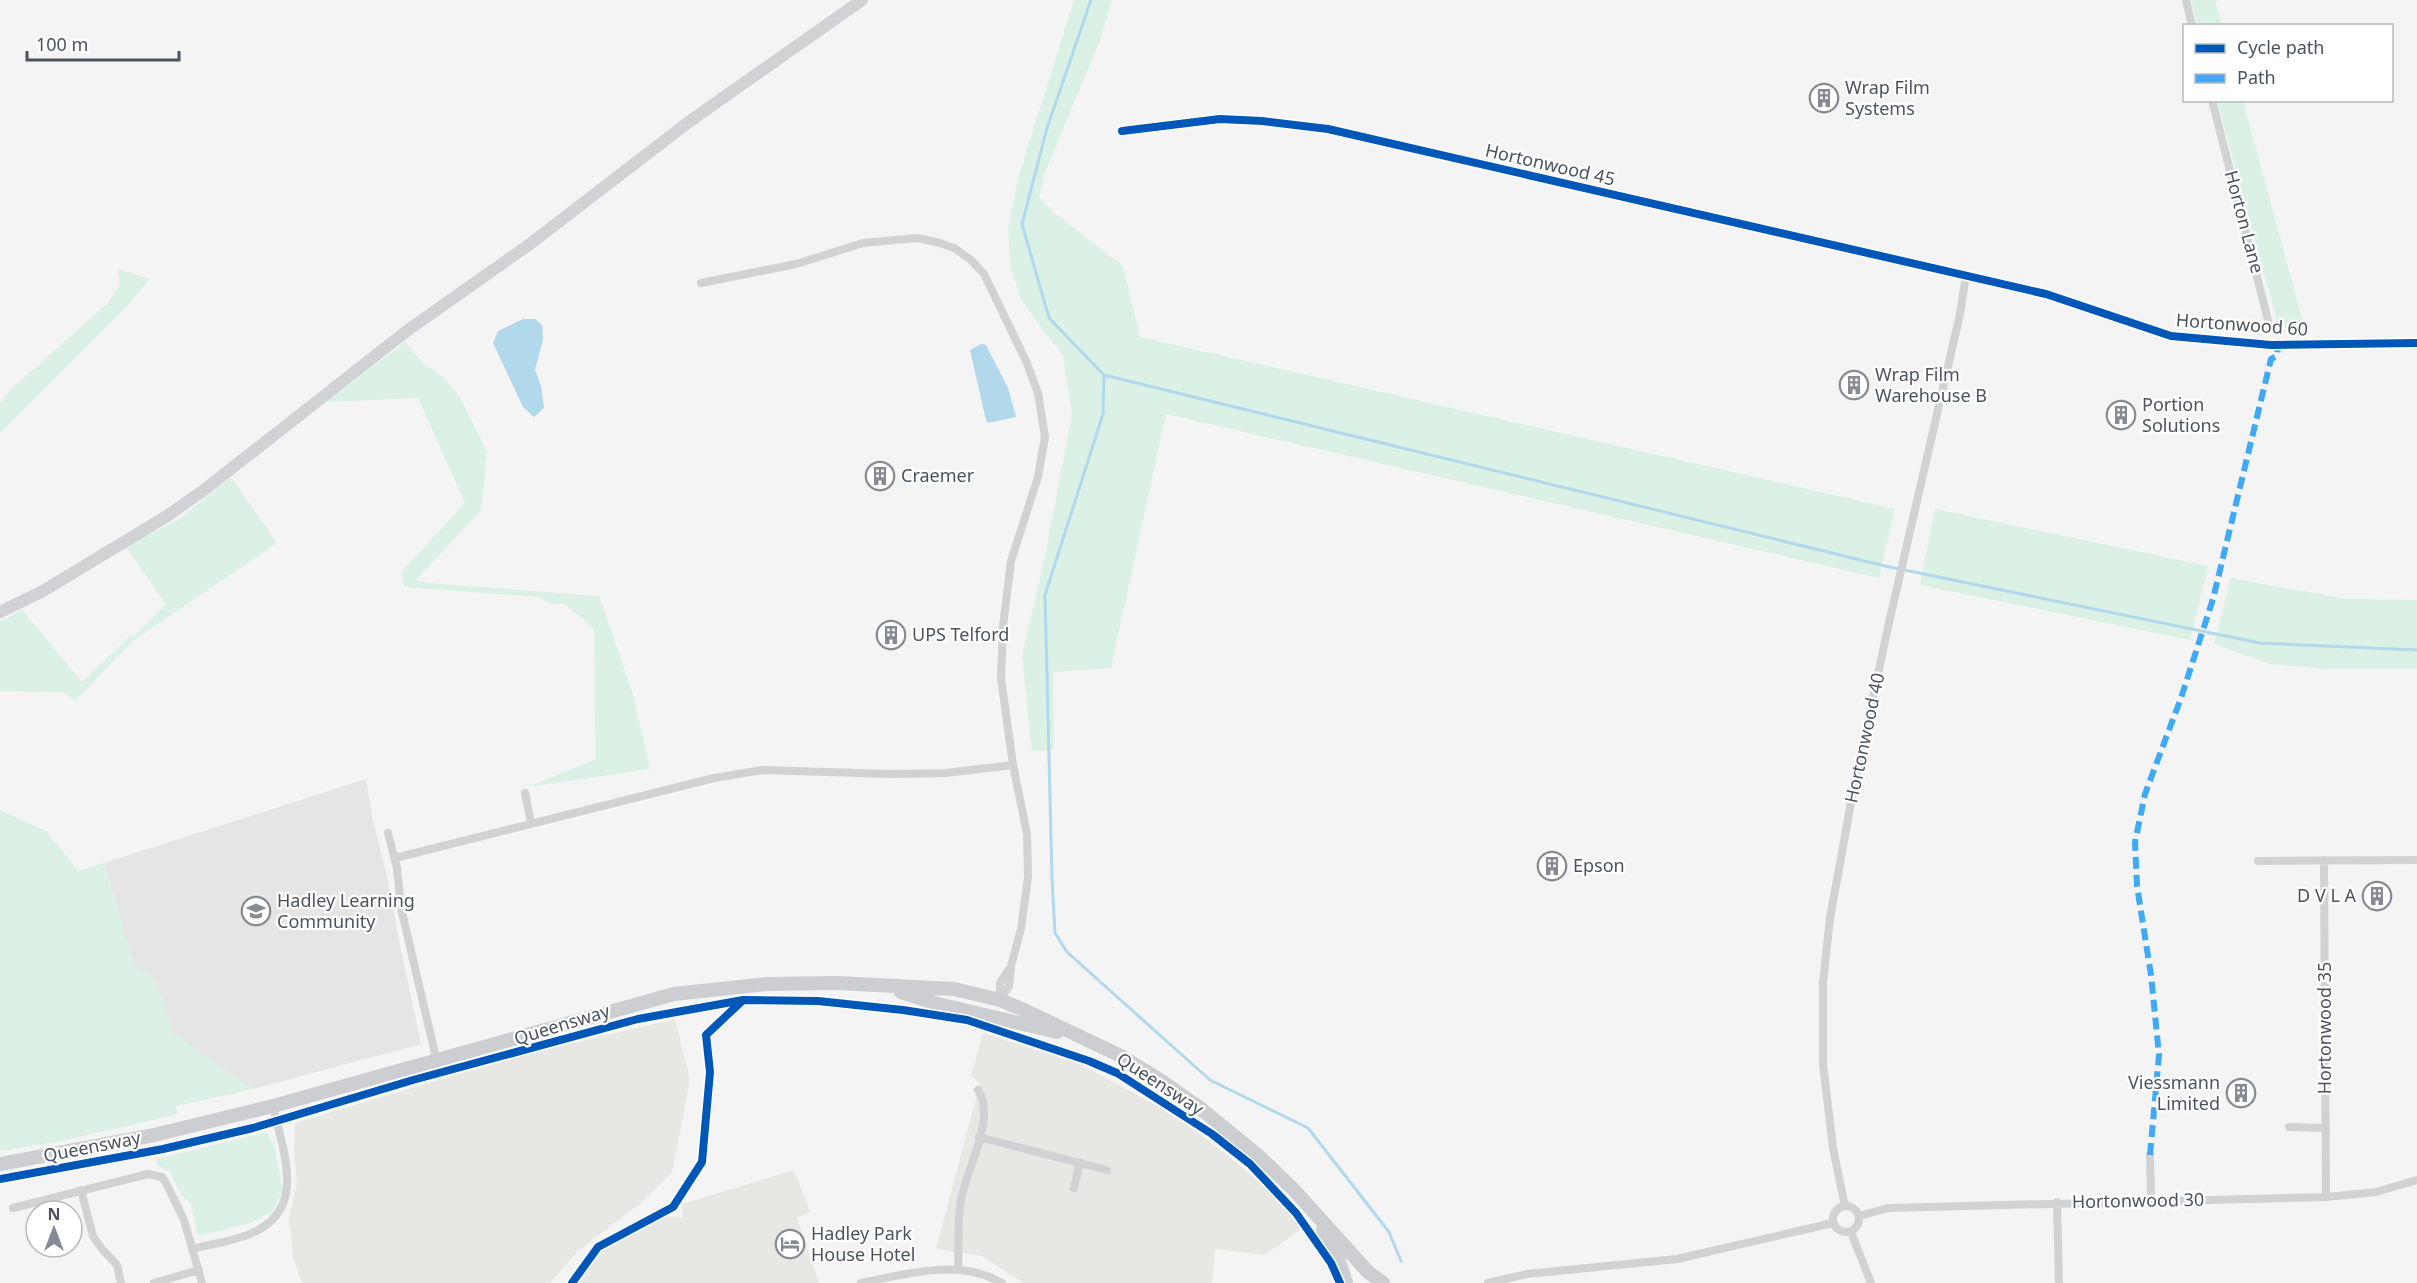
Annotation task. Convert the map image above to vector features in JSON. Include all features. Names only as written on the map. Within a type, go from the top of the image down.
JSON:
[{"type":"main road","name":"Queensway","points":[[0,1164],[154,1135],[273,1106],[437,1062],[610,1010],[674,994],[767,984],[837,983],[954,989],[1000,1000],[1121,1056],[1163,1082],[1200,1108],[1261,1158],[1368,1272],[1383,1283]]},
{"type":"main road","name":"Queensway","points":[[885,986],[938,1004],[1077,1036]]},
{"type":"main road","points":[[995,1017],[1000,1000]]},
{"type":"main road","name":"Queensway","points":[[1316,1215],[1338,1258],[1346,1283]]},
{"type":"street","points":[[0,612],[43,591],[167,516],[204,490],[408,330],[531,244],[690,121],[862,0]]},
{"type":"street","points":[[2186,0],[2192,24]]},
{"type":"street","name":"Horton Lane","points":[[2213,102],[2268,320]]},
{"type":"street","name":"Hortonwood 45","points":[[1122,131],[1220,119],[1328,129],[1966,275]]},
{"type":"street","points":[[701,283],[796,264],[863,243],[917,238],[954,248],[970,259],[984,274],[1038,393],[1045,437],[1038,477],[1011,561],[1003,626],[1001,678],[1013,765],[1027,834],[1028,877],[1022,929],[1011,966],[1000,983],[1000,1000]]},
{"type":"street","name":"Hortonwood 60","points":[[1966,275],[2046,294],[2171,336],[2271,345],[2417,343]]},
{"type":"street","name":"Hortonwood 40","points":[[1845,1206],[1833,1148],[1823,1065],[1823,983],[1830,918],[1843,843],[1898,584],[1960,314],[1966,275]]},
{"type":"street","points":[[395,858],[714,778],[762,770],[891,774],[946,773],[1013,765]]},
{"type":"street","points":[[525,793],[531,823]]},
{"type":"street","points":[[388,833],[395,858],[401,908],[437,1062]]},
{"type":"street","name":"Hortonwood 35","points":[[2324,860],[2326,1197]]},
{"type":"street","points":[[2258,861],[2417,860]]},
{"type":"street","points":[[958,1270],[960,1202],[980,1137],[985,1105],[978,1090]]},
{"type":"street","points":[[192,1249],[240,1238],[256,1231],[269,1224],[285,1203],[288,1182],[286,1165],[273,1106]]},
{"type":"street","points":[[2289,1127],[2326,1128]]},
{"type":"street","points":[[980,1137],[1107,1170]]},
{"type":"street","points":[[2150,1155],[2151,1201]]},
{"type":"street","points":[[1074,1188],[1080,1162]]},
{"type":"street","points":[[14,1208],[153,1173],[162,1177],[181,1212],[202,1283]]},
{"type":"street","name":"Hortonwood 30","points":[[1859,1216],[1888,1208],[2326,1197],[2376,1192],[2417,1180]]},
{"type":"street","points":[[81,1190],[93,1236],[117,1265],[121,1283]]},
{"type":"street","points":[[2057,1202],[2059,1283]]},
{"type":"street","points":[[1845,1206],[1855,1210],[1859,1216],[1859,1224],[1851,1232],[1842,1232],[1833,1223],[1834,1214],[1845,1206]]},
{"type":"street","points":[[1488,1283],[1527,1274],[1677,1259],[1833,1223]]},
{"type":"street","points":[[1851,1232],[1871,1283]]},
{"type":"street","points":[[154,1283],[199,1270]]},
{"type":"street","points":[[861,1283],[915,1272],[958,1270],[978,1273],[1002,1283]]},
{"type":"shaded area","name":"Hadley Learning Community","points":[[366,779],[421,1044],[253,1089],[175,1106],[104,863]]},
{"type":"shaded area","points":[[675,1019],[690,1079],[672,1173],[641,1203],[579,1250],[550,1283],[302,1283],[293,1257],[289,1218],[297,1184],[294,1153],[295,1123],[515,1057]]},
{"type":"shaded area","points":[[983,1033],[1078,1063],[1154,1104],[1199,1133],[1240,1166],[1303,1227],[1265,1255],[1215,1249],[1212,1283],[1023,1283],[982,1256],[936,1249],[980,1083],[971,1076]]},
{"type":"shaded area","points":[[794,1170],[810,1212],[797,1218],[819,1283],[576,1283],[602,1250],[666,1216],[683,1218],[682,1204]]},
{"type":"green space","points":[[1074,0],[1112,0],[1100,40],[1045,173],[1039,197],[1057,215],[1123,266],[1140,337],[1895,509],[1879,578],[1166,414],[1111,668],[1053,672],[1054,750],[1032,751],[1022,655],[1043,566],[1072,415],[1063,355],[1020,297],[1010,263],[1008,229],[1018,178]]},
{"type":"green space","points":[[2191,0],[2215,0],[2222,24],[2197,24]]},
{"type":"green space","points":[[2217,102],[2243,102],[2305,329],[2279,328]]},
{"type":"green space","points":[[118,269],[150,279],[127,306],[0,433],[0,403],[10,390],[109,302],[120,284]]},
{"type":"green space","points":[[405,342],[423,363],[443,377],[460,397],[487,452],[481,510],[416,580],[428,583],[599,596],[633,694],[650,769],[528,787],[596,759],[594,629],[565,604],[551,604],[538,597],[405,587],[401,572],[465,503],[418,398],[326,402]]},
{"type":"green space","points":[[231,477],[277,543],[133,641],[75,701],[63,692],[0,691],[0,622],[22,610],[82,682],[130,636],[133,637],[166,604],[125,546],[178,520]]},
{"type":"green space","points":[[1935,509],[2208,566],[2190,640],[1920,585]]},
{"type":"green space","points":[[2231,578],[2346,599],[2417,600],[2417,669],[2328,669],[2270,664],[2214,644]]},
{"type":"green space","points":[[0,810],[46,831],[78,871],[104,863],[135,967],[155,978],[172,1032],[253,1089],[176,1106],[178,1114],[62,1141],[0,1151]]},
{"type":"green space","points":[[267,1132],[275,1149],[283,1190],[273,1211],[251,1223],[198,1236],[191,1204],[181,1195],[170,1172],[158,1166],[156,1159]]},
{"type":"water","points":[[523,319],[535,319],[542,325],[543,339],[535,370],[541,386],[544,408],[534,417],[523,407],[493,343],[498,331]]},
{"type":"water","points":[[981,344],[986,345],[1008,388],[1016,417],[988,423],[986,420],[970,350]]},
{"type":"waterway","points":[[1091,0],[1047,128],[1022,224],[1049,318],[1104,375],[1885,566],[2260,643],[2417,650]]},
{"type":"waterway","points":[[1104,375],[1103,414],[1045,595],[1055,933],[1067,952],[1210,1080],[1308,1128],[1389,1232],[1401,1261]]},
{"type":"marked path","points":[[2150,1155],[2159,1055],[2151,975],[2137,886],[2135,842],[2145,794],[2181,698],[2213,599],[2271,359],[2277,356],[2278,345]]},
{"type":"cycle path","points":[[1122,131],[1220,119],[1262,121],[1328,129],[2046,294],[2171,336],[2271,345],[2417,343]]},
{"type":"cycle path","points":[[0,1179],[163,1149],[253,1128],[413,1080],[638,1019],[743,1000],[818,1001],[903,1010],[967,1020],[1089,1061],[1117,1073],[1212,1134],[1250,1164],[1296,1213],[1331,1263],[1340,1283]]},
{"type":"cycle path","points":[[572,1283],[598,1247],[673,1207],[702,1162],[710,1072],[706,1035],[742,1001]]},
{"type":"place","name":"Wrap Film Systems","points":[[1824,98]]},
{"type":"place","name":"Wrap Film Warehouse B","points":[[1854,385]]},
{"type":"place","name":"Portion Solutions","points":[[2121,415]]},
{"type":"place","name":"Craemer","points":[[880,476]]},
{"type":"place","name":"UPS Telford","points":[[891,635]]},
{"type":"place","name":"Epson","points":[[1552,866]]},
{"type":"place","name":"D V L A","points":[[2377,896]]},
{"type":"place","name":"Hadley Learning Community","points":[[256,911]]},
{"type":"place","name":"Viessmann Limited","points":[[2241,1093]]},
{"type":"place","name":"Hadley Park House Hotel","points":[[790,1244]]}]
